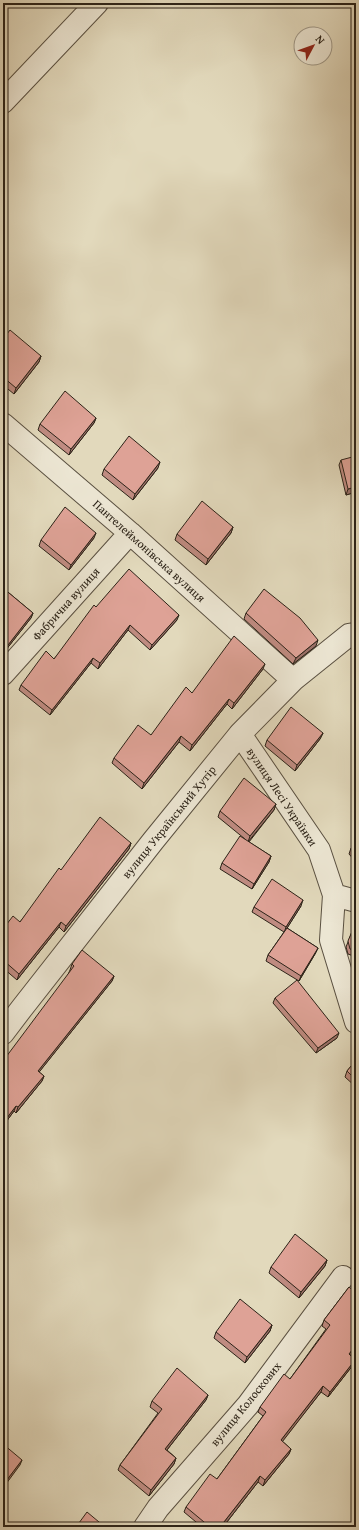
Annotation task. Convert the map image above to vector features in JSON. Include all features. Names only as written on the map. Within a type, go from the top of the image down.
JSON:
[{"type":"street","points":[[3,102],[97,3]]},
{"type":"street","name":"Пантелеймонівська вулиця","points":[[3,424],[130,534],[293,680]]},
{"type":"street","name":"Фабрична вулиця","points":[[3,674],[130,534]]},
{"type":"street","name":"вулиця Український Хутір","points":[[3,1033],[153,841],[240,734],[293,680],[349,635],[356,634]]},
{"type":"street","name":"вулиця Лесі Українки","points":[[240,734],[319,850],[334,895],[330,940],[356,1022]]},
{"type":"street","points":[[334,895],[356,901]]},
{"type":"street","name":"вулиця Колоскових","points":[[145,1527],[158,1508],[248,1405],[343,1277]]},
{"type":"building","points":[[10,330],[41,356],[16,388],[3,377],[3,339]]},
{"type":"building","points":[[65,391],[96,418],[71,449],[40,424]]},
{"type":"building","points":[[129,436],[160,462],[135,494],[104,469]]},
{"type":"building","points":[[356,456],[356,487],[348,489],[341,460]]},
{"type":"building","points":[[202,501],[233,527],[208,559],[177,534]]},
{"type":"building","points":[[65,507],[96,533],[71,565],[41,540]]},
{"type":"building","points":[[129,569],[179,615],[152,645],[130,625],[100,663],[93,658],[52,710],[21,685],[46,651],[54,659],[94,605],[96,607]]},
{"type":"building","points":[[3,588],[33,613],[8,645],[3,641]]},
{"type":"building","points":[[264,589],[300,618],[318,640],[296,658],[246,613]]},
{"type":"building","points":[[234,636],[265,664],[234,703],[229,699],[192,745],[181,736],[144,783],[114,758],[138,725],[151,735],[186,687],[192,693]]},
{"type":"building","points":[[291,707],[323,733],[297,765],[267,740]]},
{"type":"building","points":[[3,764],[7,767],[3,772]]},
{"type":"building","points":[[244,778],[276,804],[250,836],[220,811]]},
{"type":"building","points":[[100,817],[131,843],[66,926],[61,922],[19,974],[3,960],[3,929],[13,916],[20,922],[59,868],[61,870]]},
{"type":"building","points":[[240,836],[271,856],[254,884],[222,863]]},
{"type":"building","points":[[356,844],[356,854],[351,848]]},
{"type":"building","points":[[272,879],[303,900],[286,927],[254,907]]},
{"type":"building","points":[[356,922],[356,951],[350,949],[348,941]]},
{"type":"building","points":[[287,928],[318,948],[301,976],[268,955]]},
{"type":"building","points":[[82,950],[114,976],[38,1071],[44,1076],[18,1107],[16,1106],[3,1123],[3,1061],[74,966],[72,964]]},
{"type":"building","points":[[297,980],[339,1033],[318,1048],[275,998]]},
{"type":"building","points":[[356,1060],[356,1080],[347,1071]]},
{"type":"building","points":[[295,1234],[327,1260],[301,1292],[271,1267]]},
{"type":"building","points":[[349,1287],[356,1293],[356,1345],[349,1354],[355,1360],[330,1392],[323,1386],[281,1440],[291,1449],[265,1480],[260,1476],[220,1527],[210,1527],[186,1507],[210,1474],[217,1479],[266,1412],[260,1407],[284,1374],[290,1379],[330,1325],[324,1320]]},
{"type":"building","points":[[240,1299],[272,1325],[247,1357],[216,1332]]},
{"type":"building","points":[[177,1368],[208,1395],[165,1449],[176,1458],[151,1490],[120,1465],[162,1409],[152,1401]]},
{"type":"building","points":[[3,1444],[22,1460],[3,1485]]},
{"type":"building","points":[[87,1512],[105,1527],[76,1527]]}]
